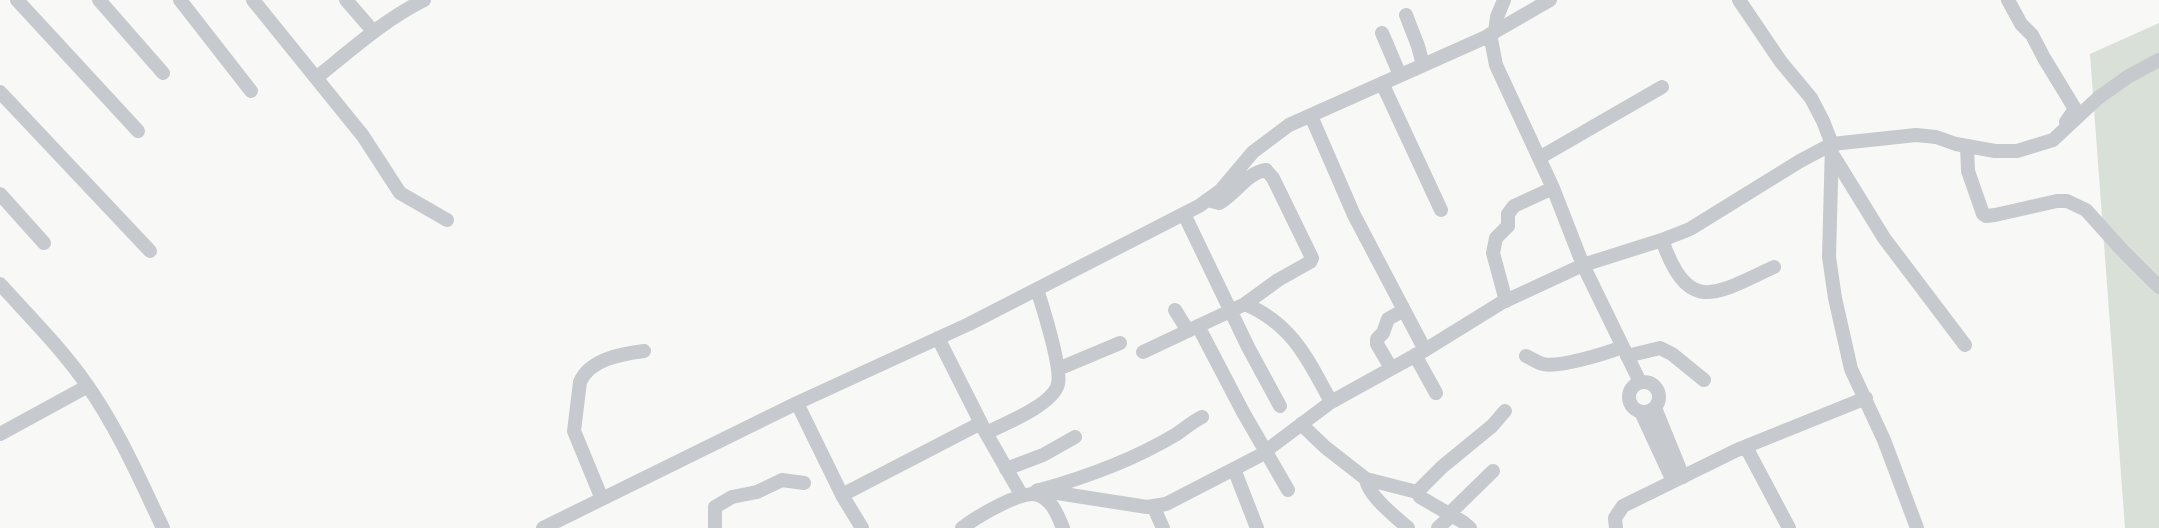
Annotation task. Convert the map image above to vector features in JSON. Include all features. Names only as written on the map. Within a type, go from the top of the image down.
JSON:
[{"type":"street","points":[[17,0],[138,131]]},
{"type":"street","points":[[99,0],[163,73]]},
{"type":"street","points":[[180,0],[251,91]]},
{"type":"street","points":[[253,0],[363,136],[400,193],[447,220]]},
{"type":"street","points":[[346,0],[373,31]]},
{"type":"street","points":[[316,78],[373,31],[403,10],[424,0]]},
{"type":"street","points":[[1504,0],[1493,33],[1496,65],[1553,188],[1583,265],[1640,382]]},
{"type":"street","points":[[543,528],[797,403],[938,338],[1184,214],[1220,191],[1253,152],[1289,125],[1493,33],[1550,0]]},
{"type":"street","points":[[1739,0],[1781,62],[1811,98],[1823,122],[1831,148],[1884,238],[1965,345]]},
{"type":"street","points":[[2008,0],[2021,24],[2032,34],[2075,109],[2054,140]]},
{"type":"street","points":[[1406,15],[1423,65]]},
{"type":"street","points":[[1382,33],[1400,75]]},
{"type":"street","points":[[1471,43],[1496,65]]},
{"type":"street","points":[[1031,494],[1154,507],[1166,504],[1264,452],[1331,402],[1420,353],[1506,301],[1583,265],[1690,229],[1800,161],[1831,148],[1916,135],[1936,137],[1995,151],[2017,150],[2054,140],[2098,98],[2129,76],[2159,60]]},
{"type":"street","points":[[1382,83],[1441,210]]},
{"type":"street","points":[[1539,158],[1662,87]]},
{"type":"street","points":[[0,92],[150,251]]},
{"type":"street","points":[[1311,116],[1354,215],[1404,310],[1436,393]]},
{"type":"street","points":[[1967,146],[1968,171],[1981,210],[1986,216],[2057,201],[2067,201],[2080,206],[2159,287]]},
{"type":"street","points":[[1831,148],[1830,272],[1851,369],[1866,398],[1917,528]]},
{"type":"street","points":[[1143,352],[1245,304],[1278,280],[1310,262],[1312,258],[1273,178],[1266,170],[1251,175],[1219,203],[1208,200]]},
{"type":"street","points":[[1506,301],[1493,253],[1496,238],[1508,226],[1510,209],[1553,188]]},
{"type":"street","points":[[0,194],[44,243]]},
{"type":"street","points":[[1184,214],[1230,311],[1280,406]]},
{"type":"street","points":[[1662,240],[1670,263],[1678,276],[1688,287],[1701,294],[1722,291],[1774,267]]},
{"type":"street","points":[[0,284],[51,340],[88,386],[120,441],[163,528]]},
{"type":"street","points":[[842,495],[983,428],[1035,408],[1050,396],[1058,386],[1058,369],[1037,289]]},
{"type":"street","points":[[1245,304],[1282,326],[1295,339],[1331,402]]},
{"type":"street","points":[[1175,310],[1193,329],[1288,490]]},
{"type":"street","points":[[1391,368],[1377,344],[1377,339],[1383,333],[1388,319],[1404,310]]},
{"type":"street","points":[[938,338],[1006,469],[1031,494],[1048,501],[1055,508],[1062,528]]},
{"type":"street","points":[[1058,369],[1120,343]]},
{"type":"street","points":[[1526,356],[1544,364],[1607,353],[1660,348],[1672,354],[1704,380]]},
{"type":"street","points":[[602,499],[574,431],[580,382],[583,375],[591,368],[608,359],[626,353],[644,351]]},
{"type":"street","points":[[1640,382],[1652,384],[1657,389],[1659,396],[1648,410]]},
{"type":"street","points":[[1640,382],[1630,391],[1628,398],[1635,410],[1648,410]]},
{"type":"street","points":[[0,434],[88,386]]},
{"type":"street","points":[[1616,528],[1615,518],[1623,506],[1746,447],[1866,398]]},
{"type":"street","points":[[797,403],[842,495],[862,528]]},
{"type":"street","points":[[1648,410],[1678,479]]},
{"type":"street","points":[[1417,492],[1442,466],[1492,426],[1505,411]]},
{"type":"street","points":[[962,528],[991,509],[1114,466],[1174,435],[1202,417]]},
{"type":"street","points":[[1301,424],[1325,447],[1366,479],[1417,492],[1420,497],[1451,514],[1470,528]]},
{"type":"street","points":[[1006,469],[1043,455],[1075,438]]},
{"type":"street","points":[[1746,447],[1789,528]]},
{"type":"street","points":[[1234,469],[1257,528]]},
{"type":"street","points":[[1438,528],[1493,471]]},
{"type":"street","points":[[1366,479],[1367,487],[1408,528]]},
{"type":"street","points":[[715,528],[715,507],[732,497],[757,492],[782,480],[804,483]]},
{"type":"street","points":[[1154,507],[1163,528]]},
{"type":"shaded area","points":[[2159,23],[2159,528],[2125,528],[2090,54]]}]
